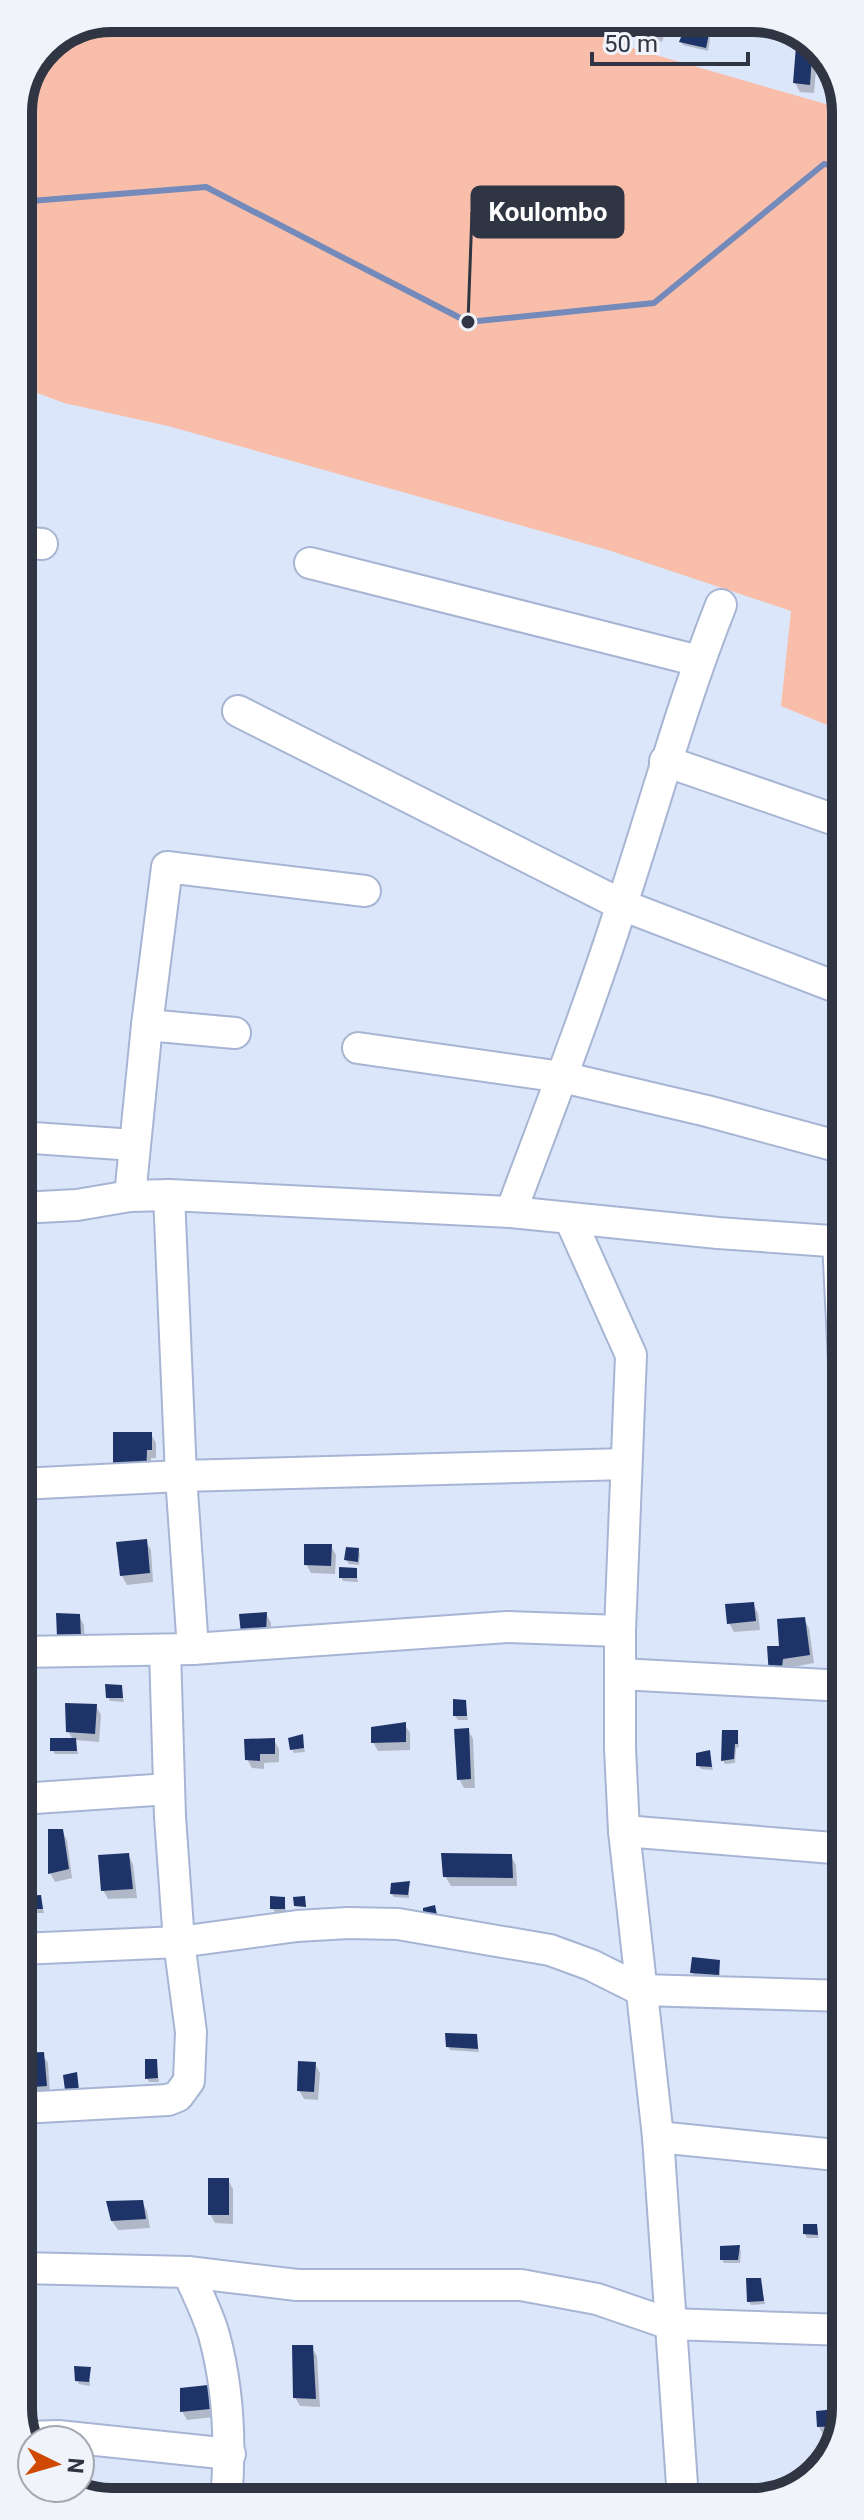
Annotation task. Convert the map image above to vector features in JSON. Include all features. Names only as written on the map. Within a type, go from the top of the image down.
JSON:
[{"type":"street","points":[[310,563],[699,661]]},
{"type":"street","points":[[511,1212],[622,905],[665,761],[721,605]]},
{"type":"street","points":[[238,711],[622,905],[832,985]]},
{"type":"street","points":[[665,761],[832,819]]},
{"type":"street","points":[[130,1196],[167,867],[365,891]]},
{"type":"street","points":[[147,1025],[235,1033]]},
{"type":"street","points":[[358,1048],[562,1077],[832,1145]]},
{"type":"street","points":[[32,1138],[134,1145]]},
{"type":"street","points":[[32,2107],[168,2100],[178,2096],[189,2081],[191,2032],[179,1942],[169,1789],[179,1649],[181,1476],[169,1195]]},
{"type":"street","points":[[32,1207],[77,1205],[130,1196],[169,1195],[511,1212],[832,1241]]},
{"type":"street","points":[[570,1219],[631,1350],[620,1631],[624,1831],[658,2137],[682,2488]]},
{"type":"street","points":[[32,1483],[181,1476],[626,1464]]},
{"type":"street","points":[[32,1652],[179,1649],[507,1627],[620,1631]]},
{"type":"street","points":[[620,1674],[832,1685]]},
{"type":"street","points":[[32,1798],[169,1789]]},
{"type":"street","points":[[624,1831],[832,1848]]},
{"type":"street","points":[[32,1948],[179,1942],[297,1926],[398,1924],[550,1950],[591,1965],[641,1990],[832,1996]]},
{"type":"street","points":[[658,2137],[832,2155]]},
{"type":"street","points":[[32,2268],[188,2272],[297,2285],[521,2285],[597,2299],[670,2324],[832,2330]]},
{"type":"street","points":[[188,2272],[214,2333],[226,2389],[230,2454],[227,2488]]},
{"type":"street","points":[[96,2440],[230,2454]]},
{"type":"shaded area","points":[[112,32],[608,32],[635,49],[831,106],[832,727],[781,706],[791,611],[608,550],[168,426],[64,403],[32,391],[32,112],[38,81],[45,68],[55,55],[81,38]]},
{"type":"building","points":[[683,32],[709,34],[706,48],[679,42]]},
{"type":"building","points":[[796,45],[812,59],[810,85],[793,83]]},
{"type":"building","points":[[113,1432],[152,1432],[152,1450],[147,1450],[146,1477],[113,1473]]},
{"type":"building","points":[[147,1539],[150,1573],[120,1576],[116,1542]]},
{"type":"building","points":[[304,1544],[332,1544],[331,1566],[304,1565]]},
{"type":"building","points":[[346,1547],[359,1548],[358,1562],[344,1560]]},
{"type":"building","points":[[339,1567],[357,1568],[357,1578],[339,1578]]},
{"type":"building","points":[[754,1602],[756,1621],[727,1624],[725,1604]]},
{"type":"building","points":[[267,1612],[266,1632],[241,1634],[239,1614]]},
{"type":"building","points":[[56,1613],[80,1614],[81,1638],[57,1637]]},
{"type":"building","points":[[805,1617],[810,1655],[783,1659],[781,1676],[769,1676],[767,1646],[779,1646],[777,1619]]},
{"type":"building","points":[[105,1684],[122,1685],[123,1698],[106,1698]]},
{"type":"building","points":[[453,1699],[466,1700],[467,1716],[453,1716]]},
{"type":"building","points":[[65,1703],[97,1704],[95,1734],[66,1732]]},
{"type":"building","points":[[406,1722],[406,1742],[371,1743],[371,1727]]},
{"type":"building","points":[[469,1728],[471,1779],[457,1780],[454,1729]]},
{"type":"building","points":[[722,1730],[738,1730],[734,1759],[721,1761]]},
{"type":"building","points":[[303,1734],[304,1748],[290,1750],[288,1738]]},
{"type":"building","points":[[50,1738],[76,1738],[77,1751],[50,1751]]},
{"type":"building","points":[[275,1738],[275,1754],[260,1754],[260,1761],[245,1760],[244,1739]]},
{"type":"building","points":[[710,1750],[712,1767],[696,1766],[696,1753]]},
{"type":"building","points":[[48,1829],[63,1829],[69,1869],[48,1874]]},
{"type":"building","points":[[129,1853],[133,1889],[101,1891],[98,1855]]},
{"type":"building","points":[[441,1853],[512,1854],[513,1878],[443,1877]]},
{"type":"building","points":[[410,1881],[408,1895],[390,1894],[391,1883]]},
{"type":"building","points":[[32,1895],[41,1895],[43,1909],[32,1909]]},
{"type":"building","points":[[270,1896],[285,1897],[285,1909],[270,1909]]},
{"type":"building","points":[[305,1896],[306,1907],[294,1906],[293,1897]]},
{"type":"building","points":[[435,1905],[437,1915],[423,1917],[423,1908]]},
{"type":"building","points":[[692,1957],[720,1960],[719,1975],[690,1973]]},
{"type":"building","points":[[445,2033],[477,2034],[478,2049],[446,2047]]},
{"type":"building","points":[[44,2052],[47,2086],[32,2087],[32,2053]]},
{"type":"building","points":[[145,2059],[157,2059],[158,2078],[145,2079]]},
{"type":"building","points":[[298,2061],[316,2062],[314,2092],[297,2091]]},
{"type":"building","points":[[77,2072],[80,2099],[67,2105],[63,2075]]},
{"type":"building","points":[[208,2178],[229,2178],[229,2215],[208,2215]]},
{"type":"building","points":[[143,2200],[146,2219],[111,2221],[106,2201]]},
{"type":"building","points":[[803,2224],[817,2224],[818,2235],[803,2234]]},
{"type":"building","points":[[740,2245],[738,2260],[720,2260],[720,2246]]},
{"type":"building","points":[[746,2278],[761,2278],[764,2301],[747,2302]]},
{"type":"building","points":[[292,2345],[313,2345],[316,2399],[293,2398]]},
{"type":"building","points":[[74,2366],[91,2367],[89,2382],[75,2381]]},
{"type":"building","points":[[208,2385],[210,2409],[180,2412],[180,2388]]},
{"type":"building","points":[[832,2409],[830,2426],[817,2427],[816,2411]]},
{"type":"waterway","points":[[32,201],[206,187],[468,322],[654,303],[824,164],[832,165]]},
{"type":"place","name":"Koulombo","points":[[468,322]]}]
